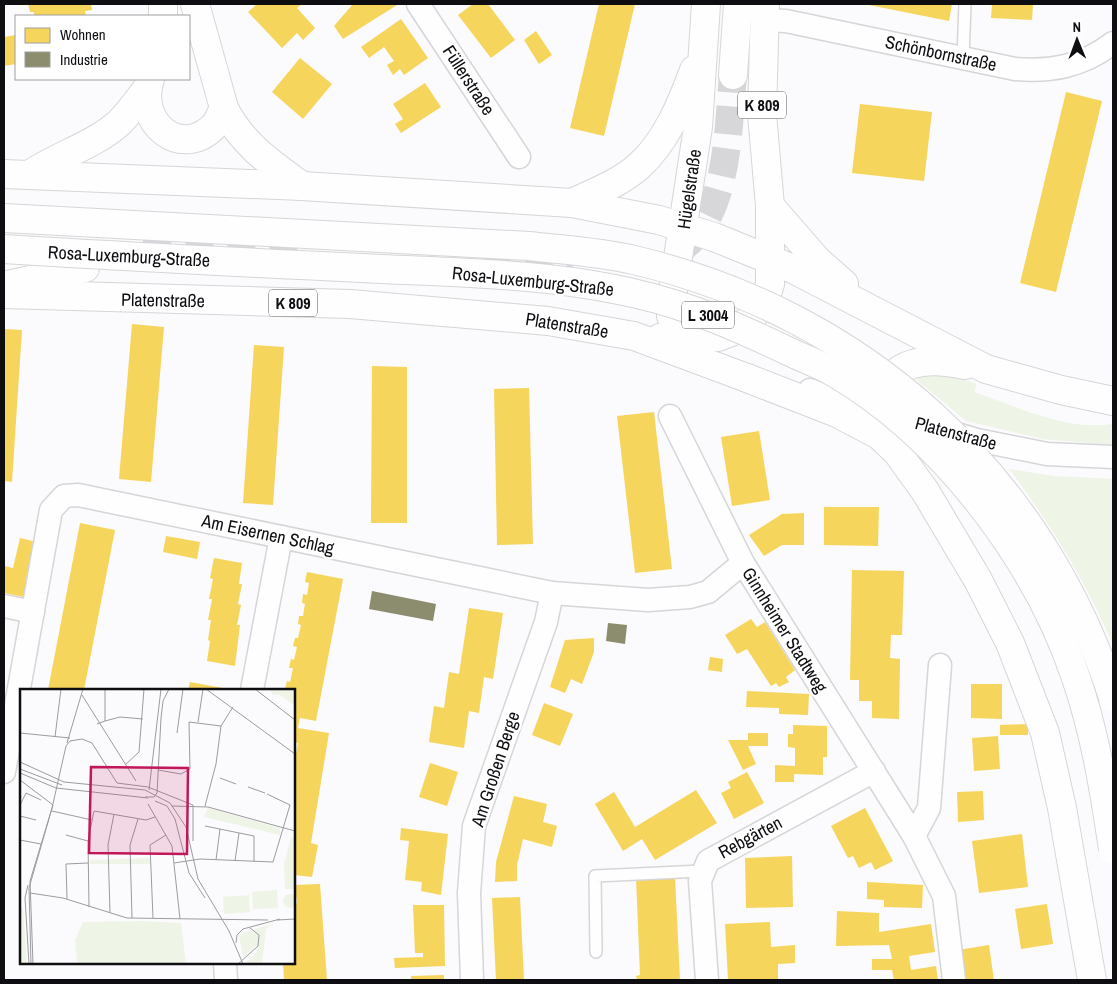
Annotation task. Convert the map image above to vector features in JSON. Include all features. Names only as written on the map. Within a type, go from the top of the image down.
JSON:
[{"type":"main road","points":[[195,4],[224,108],[242,138],[263,158],[302,186]]},
{"type":"main road","name":"Hügelstraße","points":[[706,4],[698,128],[671,303],[671,316],[676,330],[695,352],[707,361]]},
{"type":"main road","name":"K 809","points":[[733,74],[738,4]]},
{"type":"main road","name":"K 809","points":[[634,336],[718,337],[734,331],[751,319],[765,300],[770,284],[770,206],[762,114],[764,12]]},
{"type":"main road","points":[[572,203],[624,177],[640,166],[654,150],[685,94],[703,42]]},
{"type":"main road","points":[[148,85],[147,108],[159,128],[173,137],[184,138],[200,135],[216,124],[224,108]]},
{"type":"main road","points":[[32,174],[56,158],[96,139],[118,124],[148,85]]},
{"type":"main road","points":[[4,174],[302,186],[572,203],[684,227],[770,259],[874,310],[986,369]]},
{"type":"main road","points":[[770,206],[818,260],[874,310]]},
{"type":"main road","name":"Rosa-Luxemburg-Straße","points":[[4,218],[509,245],[577,251],[632,260],[664,268],[758,301],[829,338],[889,378],[941,422],[980,462],[1015,503],[1048,554],[1077,605],[1104,668],[1113,697]]},
{"type":"main road","name":"Rosa-Luxemburg-Straße","points":[[4,249],[442,272],[584,284],[640,294],[699,312],[746,330],[835,373],[884,408],[927,445],[964,485],[1023,567],[1047,610],[1070,662],[1089,717],[1100,763],[1113,849]]},
{"type":"main road","points":[[4,285],[85,268]]},
{"type":"main road","name":"Platenstraße","points":[[4,294],[409,308],[548,321],[634,336],[707,361],[837,413],[877,423],[924,490],[978,580],[1010,643],[1045,733],[1062,808],[1092,980]]},
{"type":"main road","points":[[877,423],[881,394],[891,379],[905,366],[917,361],[949,361],[1113,401]]},
{"type":"street","name":"Füllerstraße","points":[[418,4],[519,157]]},
{"type":"street","name":"Schönbornstraße","points":[[764,12],[786,21],[1015,69],[1054,69],[1089,59],[1113,43]]},
{"type":"street","name":"Ginnheimer Stadtweg","points":[[670,416],[743,563],[914,836],[944,896],[954,980]]},
{"type":"street","name":"Platenstraße","points":[[877,423],[1047,454],[1113,456]]},
{"type":"street","name":"Am Eisernen Schlag","points":[[4,772],[50,510],[64,496],[78,495],[552,593],[648,600],[690,597],[708,592],[743,563]]},
{"type":"street","points":[[252,689],[281,537]]},
{"type":"street","name":"Am Großen Berge","points":[[472,980],[469,892],[474,826],[546,622],[552,593]]},
{"type":"street","points":[[4,606],[33,612]]},
{"type":"street","points":[[914,836],[929,808],[940,665]]},
{"type":"street","name":"Rebgärten","points":[[707,980],[700,881],[702,870],[708,861],[874,771]]},
{"type":"street","points":[[225,964],[226,980]]},
{"type":"lane","points":[[963,58],[965,4]]},
{"type":"lane","points":[[596,952],[595,876],[702,870]]},
{"type":"shaded area","points":[[947,373],[977,384],[974,392],[1025,411],[1078,424],[1113,424],[1113,445],[1042,439],[966,421],[911,375]]},
{"type":"shaded area","points":[[1009,469],[1054,476],[1113,479],[1113,645],[1067,554]]},
{"type":"building: Wohnen","points":[[28,4],[91,4],[92,10],[85,11],[86,15],[34,15],[34,12],[30,12]]},
{"type":"building: Wohnen","points":[[257,4],[302,4],[297,8],[315,28],[303,40],[297,33],[282,48],[248,12]]},
{"type":"building: Wohnen","points":[[353,4],[397,5],[343,39],[334,26]]},
{"type":"building: Wohnen","points":[[473,4],[488,4],[515,40],[491,58],[458,15]]},
{"type":"building: Wohnen","points":[[599,4],[635,4],[604,136],[570,128]]},
{"type":"building: Wohnen","points":[[864,4],[952,4],[949,21]]},
{"type":"building: Wohnen","points":[[992,4],[1033,4],[1032,20],[991,18]]},
{"type":"building: Wohnen","points":[[401,19],[428,58],[404,75],[400,69],[393,75],[387,65],[394,61],[384,47],[369,58],[361,47]]},
{"type":"building: Wohnen","points":[[536,31],[552,55],[539,64],[524,40]]},
{"type":"building: Wohnen","points":[[15,35],[15,64],[4,66],[4,37]]},
{"type":"building: Wohnen","points":[[300,58],[332,84],[303,119],[272,92]]},
{"type":"building: Wohnen","points":[[425,83],[441,107],[401,133],[395,124],[403,119],[393,104]]},
{"type":"building: Wohnen","points":[[1066,92],[1102,101],[1056,292],[1020,283]]},
{"type":"building: Wohnen","points":[[860,104],[932,112],[924,181],[852,173]]},
{"type":"building: Wohnen","points":[[132,324],[164,327],[151,482],[119,479]]},
{"type":"building: Wohnen","points":[[4,329],[22,330],[12,482],[4,481]]},
{"type":"building: Wohnen","points":[[254,345],[284,347],[273,505],[243,503]]},
{"type":"building: Wohnen","points":[[372,366],[407,367],[407,523],[371,523]]},
{"type":"building: Wohnen","points":[[529,388],[533,544],[497,545],[494,389]]},
{"type":"building: Wohnen","points":[[654,412],[672,569],[635,573],[617,416]]},
{"type":"building: Wohnen","points":[[759,431],[770,500],[732,506],[721,437]]},
{"type":"building: Wohnen","points":[[824,507],[879,507],[878,546],[824,545]]},
{"type":"building: Wohnen","points":[[804,513],[804,545],[782,545],[764,556],[749,535],[782,514]]},
{"type":"building: Wohnen","points":[[80,523],[115,530],[84,689],[48,689]]},
{"type":"building: Wohnen","points":[[166,536],[200,542],[197,559],[163,552]]},
{"type":"building: Wohnen","points":[[20,538],[41,543],[29,598],[4,593],[4,566],[13,568]]},
{"type":"building: Wohnen","points":[[214,558],[242,563],[239,584],[242,584],[238,604],[241,605],[237,625],[240,625],[235,666],[207,661],[211,620],[208,620],[212,599],[209,599],[213,579],[210,578]]},
{"type":"building: Wohnen","points":[[852,570],[904,571],[902,635],[891,635],[890,658],[900,659],[899,719],[872,718],[872,701],[859,701],[859,680],[850,680]]},
{"type":"building: Wohnen","points":[[307,572],[343,579],[316,721],[300,718],[298,728],[329,733],[311,843],[318,845],[312,877],[295,875],[295,760],[298,743],[295,742],[295,689],[285,689],[287,681],[290,682],[293,668],[289,668],[291,659],[294,660],[297,647],[293,646],[295,638],[298,638],[301,625],[298,624],[299,616],[303,616],[305,604],[302,603],[303,594],[307,595],[309,583],[305,582]]},
{"type":"building: Wohnen","points":[[469,608],[503,613],[493,679],[484,677],[479,713],[469,711],[464,748],[429,742],[434,706],[444,708],[449,672],[459,674]]},
{"type":"building: Wohnen","points":[[751,619],[757,627],[765,622],[795,670],[786,677],[789,682],[779,687],[776,683],[771,686],[747,649],[737,654],[725,635]]},
{"type":"building: Wohnen","points":[[594,638],[594,652],[582,684],[571,679],[565,693],[550,687],[565,640]]},
{"type":"building: Wohnen","points":[[710,657],[723,659],[722,672],[708,670]]},
{"type":"building: Wohnen","points":[[190,682],[228,689],[188,689]]},
{"type":"building: Wohnen","points":[[971,684],[1002,684],[1002,719],[971,718]]},
{"type":"building: Wohnen","points":[[747,691],[809,694],[808,715],[779,714],[779,708],[746,707]]},
{"type":"building: Wohnen","points":[[544,703],[573,714],[560,746],[532,735]]},
{"type":"building: Wohnen","points":[[1028,724],[1028,735],[1000,735],[1000,725]]},
{"type":"building: Wohnen","points":[[793,725],[827,726],[827,757],[823,757],[823,775],[794,774],[794,782],[775,782],[775,765],[795,766],[795,748],[788,747],[788,734],[793,734]]},
{"type":"building: Wohnen","points":[[748,733],[768,733],[768,746],[748,746],[756,764],[743,770],[728,740],[748,740]]},
{"type":"building: Wohnen","points":[[998,736],[1000,769],[974,771],[972,738]]},
{"type":"building: Wohnen","points":[[430,763],[458,772],[447,806],[419,797]]},
{"type":"building: Wohnen","points":[[747,772],[764,803],[734,819],[721,793],[731,788],[728,782]]},
{"type":"building: Wohnen","points":[[696,790],[717,823],[655,860],[642,839],[623,851],[595,804],[614,792],[635,827]]},
{"type":"building: Wohnen","points":[[983,791],[984,820],[958,822],[957,792]]},
{"type":"building: Wohnen","points":[[514,796],[547,804],[543,822],[557,826],[552,847],[523,839],[517,865],[517,881],[495,882],[496,862]]},
{"type":"building: Wohnen","points":[[865,808],[893,861],[875,870],[871,862],[859,868],[853,856],[848,858],[831,826]]},
{"type":"building: Wohnen","points":[[401,828],[448,834],[441,895],[421,891],[422,882],[405,880],[409,841],[400,840]]},
{"type":"building: Wohnen","points":[[1022,834],[1028,887],[979,893],[972,841]]},
{"type":"building: Wohnen","points":[[792,856],[793,907],[746,908],[745,858]]},
{"type":"building: Wohnen","points":[[675,877],[680,980],[637,980],[636,976],[640,975],[636,878]]},
{"type":"building: Wohnen","points":[[867,882],[923,885],[922,908],[884,907],[884,900],[867,899]]},
{"type":"building: Wohnen","points":[[320,884],[327,980],[284,980],[283,964],[295,964],[295,885]]},
{"type":"building: Wohnen","points":[[520,897],[524,980],[496,980],[492,898]]},
{"type":"building: Wohnen","points":[[1047,904],[1053,944],[1021,949],[1015,909]]},
{"type":"building: Wohnen","points":[[413,905],[444,905],[445,966],[395,968],[394,958],[423,957],[423,953],[415,953]]},
{"type":"building: Wohnen","points":[[837,911],[879,913],[879,932],[931,924],[935,952],[909,956],[911,970],[936,966],[938,980],[894,980],[892,970],[872,970],[872,959],[892,959],[889,945],[836,946]]},
{"type":"building: Wohnen","points":[[770,922],[771,947],[795,945],[795,963],[778,964],[778,980],[728,980],[725,924]]},
{"type":"building: Wohnen","points":[[989,945],[994,980],[963,980],[958,950]]},
{"type":"building: Wohnen","points":[[444,975],[444,980],[411,980],[411,976]]},
{"type":"building: Industrie","points":[[372,591],[436,604],[433,621],[369,609]]},
{"type":"building: Industrie","points":[[608,623],[627,625],[625,644],[606,641]]},
{"type":"tunnel","points":[[682,248],[697,233],[709,214],[717,192],[727,144],[733,75]]},
{"type":"tunnel","points":[[144,251],[210,243],[306,248]]},
{"type":"tunnel","points":[[483,257],[573,264]]}]
